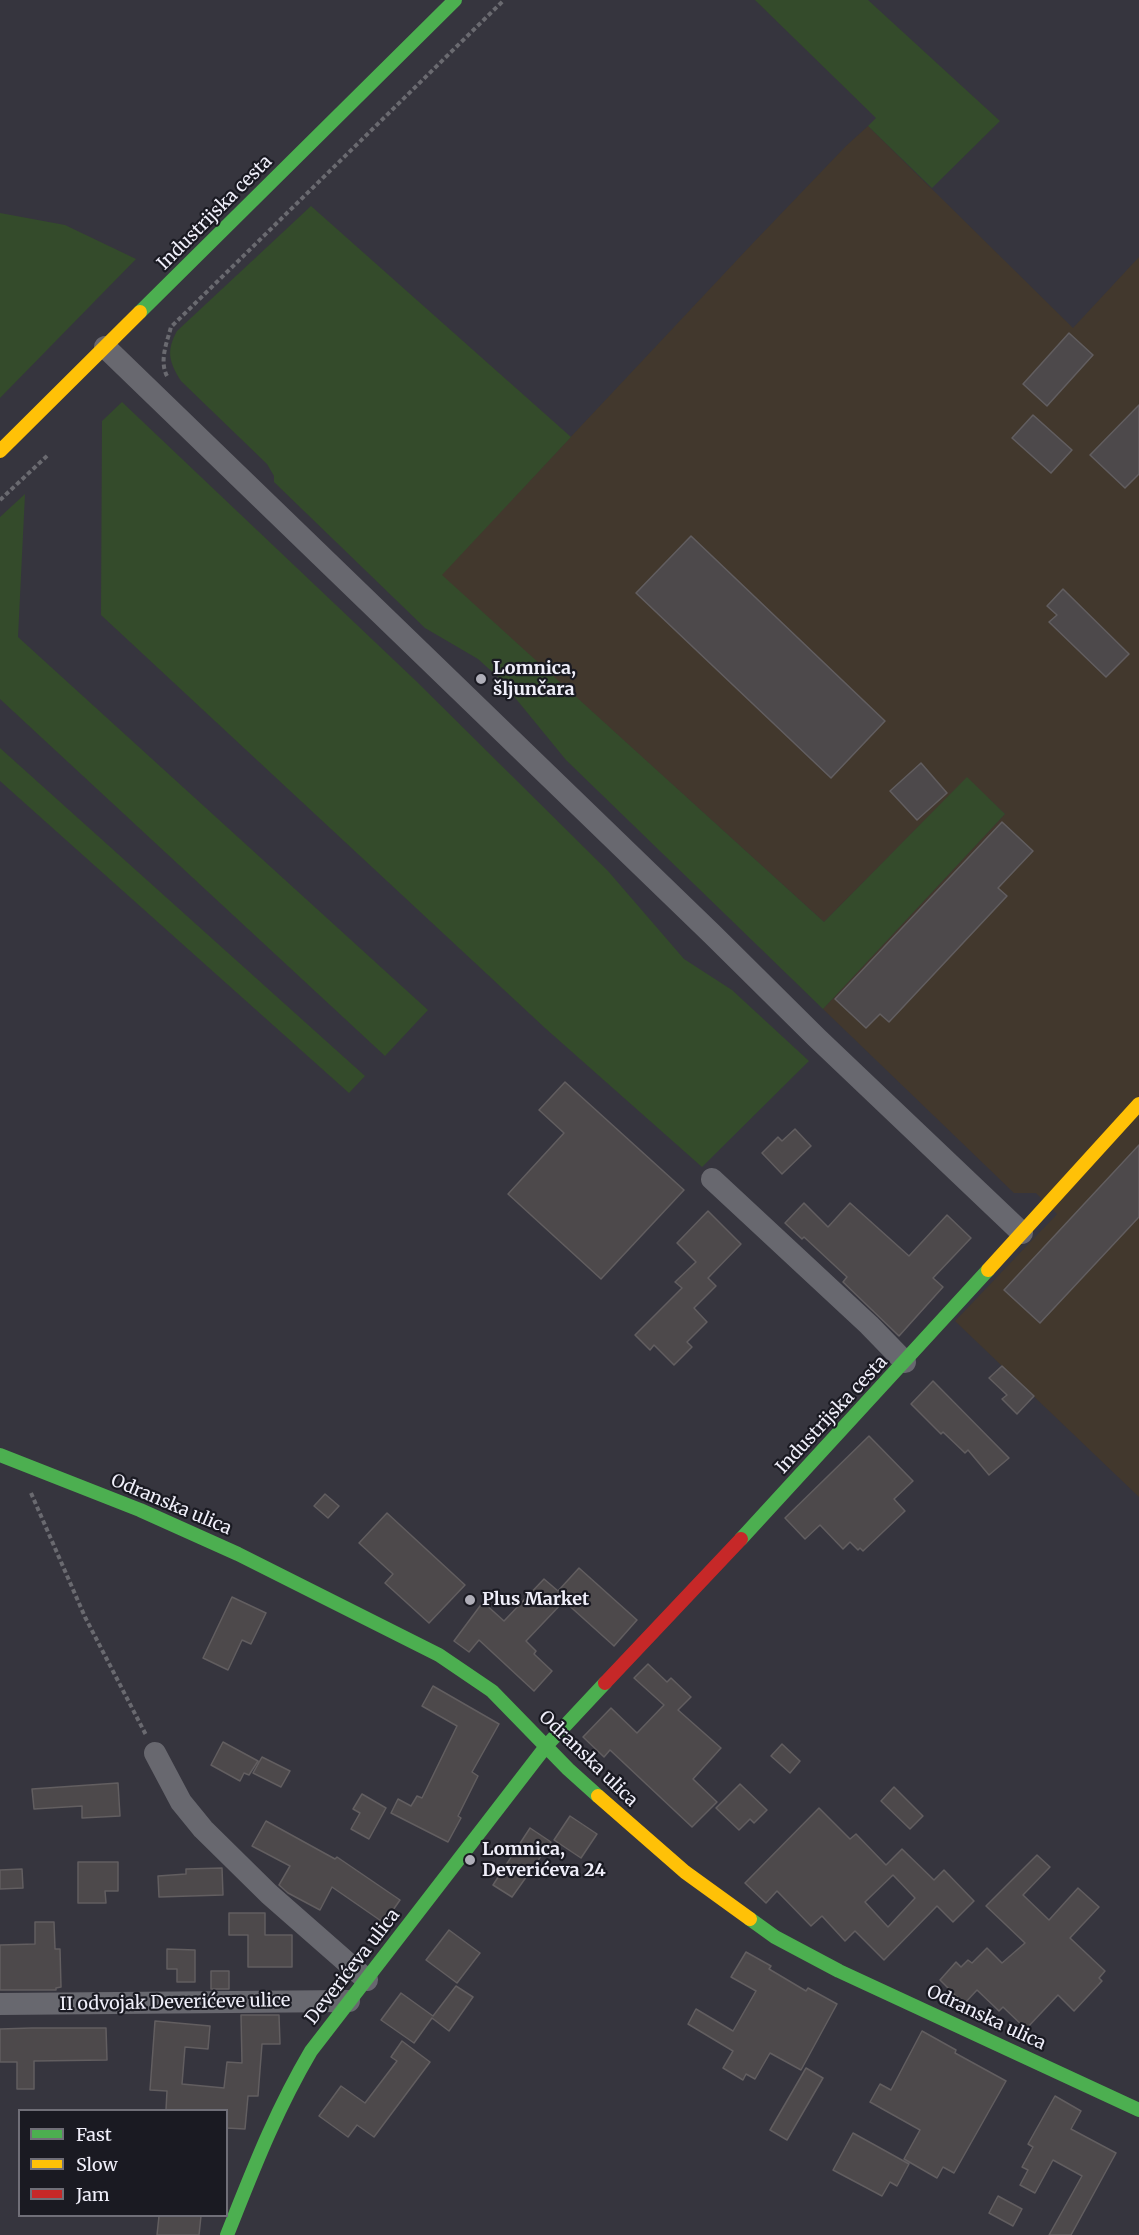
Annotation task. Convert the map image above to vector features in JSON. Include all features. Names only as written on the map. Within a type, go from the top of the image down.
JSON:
[{"type":"main road","name":"Industrijska cesta","points":[[0,451],[455,0]]},
{"type":"main road","name":"Industrijska cesta","points":[[547,1745],[735,1546],[1139,1104]]},
{"type":"main road","name":"Odranska ulica","points":[[0,1455],[140,1510],[238,1554],[439,1655],[492,1691],[568,1769],[685,1872],[775,1937],[839,1971],[1139,2110]]},
{"type":"main road","name":"Deverićeva ulica","points":[[227,2235],[267,2133],[289,2088],[311,2051],[547,1745]]},
{"type":"street","points":[[105,347],[712,934],[816,1038],[1022,1233]]},
{"type":"street","points":[[712,1179],[869,1325],[904,1362]]},
{"type":"street","points":[[155,1753],[181,1802],[203,1829],[270,1894],[368,1980]]},
{"type":"street","name":"II odvojak Deverićeve ulice","points":[[0,2004],[349,2001]]},
{"type":"path","points":[[169,379],[165,372],[164,354],[171,327],[504,0]]},
{"type":"path","points":[[0,500],[48,454]]},
{"type":"path","points":[[18,1461],[85,1617],[155,1753]]},
{"type":"shaded area","points":[[868,126],[1073,328],[1139,257],[1139,1497],[955,1321],[1057,1214],[1036,1193],[1014,1193],[823,1009],[1005,814],[967,778],[824,922],[441,575],[753,243]]},
{"type":"green space","points":[[755,0],[868,0],[1000,121],[932,188],[868,126],[876,118]]},
{"type":"green space","points":[[311,206],[571,437],[442,575],[824,922],[967,777],[1005,814],[823,1009],[566,760],[499,678],[478,659],[425,628],[274,482],[274,476],[267,464],[181,381],[170,356],[171,345],[177,331]]},
{"type":"green space","points":[[0,213],[65,225],[136,259],[0,398]]},
{"type":"green space","points":[[122,402],[415,680],[608,871],[684,959],[732,990],[809,1061],[702,1167],[545,1028],[101,615],[102,421]]},
{"type":"green space","points":[[25,494],[18,637],[428,1010],[385,1056],[0,699],[0,517]]},
{"type":"green space","points":[[0,748],[365,1076],[349,1093],[0,781]]},
{"type":"building","points":[[1069,333],[1093,355],[1047,406],[1023,384]]},
{"type":"building","points":[[1139,405],[1139,474],[1125,488],[1090,455]]},
{"type":"building","points":[[1033,415],[1072,450],[1051,473],[1012,438]]},
{"type":"building","points":[[691,536],[885,721],[831,778],[636,593]]},
{"type":"building","points":[[1063,589],[1129,654],[1106,677],[1049,622],[1057,615],[1047,606]]},
{"type":"building","points":[[921,763],[947,793],[917,820],[890,791]]},
{"type":"building","points":[[1002,822],[1033,851],[998,888],[1007,896],[889,1022],[880,1014],[866,1028],[835,999]]},
{"type":"building","points":[[565,1082],[684,1190],[601,1279],[508,1194],[564,1133],[539,1110]]},
{"type":"building","points":[[795,1129],[811,1146],[782,1174],[762,1153],[778,1137],[782,1141]]},
{"type":"building","points":[[1139,1145],[1139,1217],[1040,1323],[1004,1290]]},
{"type":"building","points":[[804,1203],[828,1227],[850,1203],[909,1256],[947,1215],[971,1238],[933,1278],[943,1287],[899,1336],[843,1282],[847,1277],[804,1237],[802,1239],[785,1223]]},
{"type":"building","points":[[708,1211],[741,1244],[708,1278],[716,1286],[694,1308],[707,1322],[687,1342],[692,1347],[674,1365],[654,1345],[650,1350],[635,1335],[682,1288],[675,1282],[696,1262],[677,1243]]},
{"type":"building","points":[[1002,1366],[1034,1396],[1017,1414],[1002,1399],[1007,1395],[989,1378]]},
{"type":"building","points":[[933,1381],[1009,1458],[989,1475],[968,1450],[965,1453],[943,1432],[941,1434],[911,1404]]},
{"type":"building","points":[[869,1436],[913,1481],[894,1499],[905,1511],[863,1551],[860,1548],[858,1550],[850,1542],[843,1549],[820,1525],[805,1539],[785,1518]]},
{"type":"building","points":[[325,1494],[339,1506],[328,1518],[314,1506]]},
{"type":"building","points":[[387,1513],[465,1585],[429,1623],[385,1583],[393,1574],[359,1543]]},
{"type":"building","points":[[579,1568],[637,1620],[614,1646],[564,1601],[526,1641],[536,1651],[534,1654],[552,1671],[534,1691],[479,1640],[469,1652],[454,1641],[483,1602],[504,1621],[544,1579],[558,1591]]},
{"type":"building","points":[[232,1597],[266,1613],[251,1644],[242,1640],[228,1670],[203,1658]]},
{"type":"building","points":[[648,1664],[667,1682],[671,1678],[691,1697],[678,1710],[721,1748],[693,1779],[717,1802],[692,1827],[610,1750],[604,1757],[583,1737],[611,1708],[637,1733],[664,1705],[634,1678]]},
{"type":"building","points":[[433,1686],[499,1724],[472,1772],[478,1776],[458,1816],[461,1818],[448,1842],[391,1813],[398,1799],[411,1806],[417,1796],[422,1798],[457,1726],[422,1706]]},
{"type":"building","points":[[223,1742],[258,1761],[249,1775],[244,1773],[240,1781],[211,1765]]},
{"type":"building","points":[[782,1744],[800,1761],[790,1773],[771,1756]]},
{"type":"building","points":[[262,1757],[290,1771],[281,1787],[253,1773]]},
{"type":"building","points":[[118,1783],[120,1816],[82,1818],[82,1806],[34,1809],[32,1789]]},
{"type":"building","points":[[740,1784],[767,1810],[754,1823],[750,1819],[739,1830],[716,1808]]},
{"type":"building","points":[[894,1787],[923,1816],[910,1829],[881,1801]]},
{"type":"building","points":[[362,1794],[386,1808],[369,1839],[351,1829],[360,1813],[353,1809]]},
{"type":"building","points":[[819,1808],[850,1839],[856,1834],[886,1865],[902,1849],[934,1880],[944,1870],[974,1901],[953,1922],[937,1906],[884,1960],[855,1931],[845,1941],[822,1916],[811,1926],[777,1891],[766,1903],[745,1883]],"holes":[[[893,1875],[915,1898],[888,1927],[865,1902]]]},
{"type":"building","points":[[570,1816],[597,1834],[581,1858],[554,1840]]},
{"type":"building","points":[[266,1821],[335,1859],[337,1857],[400,1900],[384,1923],[332,1887],[320,1910],[288,1893],[279,1885],[290,1866],[252,1846]]},
{"type":"building","points":[[530,1828],[551,1842],[512,1897],[493,1885]]},
{"type":"building","points":[[1037,1855],[1050,1867],[1023,1895],[1049,1920],[1078,1888],[1099,1907],[1070,1938],[1105,1971],[1099,1978],[1102,1981],[1074,2011],[1058,1995],[1026,2029],[1003,2007],[999,2011],[977,1990],[964,2004],[940,1980],[956,1962],[961,1967],[968,1960],[972,1963],[987,1948],[1002,1963],[1025,1943],[986,1906]]},
{"type":"building","points":[[78,1862],[118,1862],[118,1891],[105,1891],[106,1903],[78,1903]]},
{"type":"building","points":[[222,1868],[223,1895],[159,1897],[158,1876],[186,1874],[186,1869]]},
{"type":"building","points":[[22,1869],[23,1888],[0,1889],[0,1870]]},
{"type":"building","points":[[229,1913],[265,1913],[265,1935],[292,1935],[292,1967],[248,1967],[248,1935],[229,1935]]},
{"type":"building","points":[[35,1922],[54,1922],[55,1949],[60,1949],[61,1987],[56,1990],[0,1990],[0,1945],[35,1944]]},
{"type":"building","points":[[449,1930],[480,1953],[457,1983],[426,1960]]},
{"type":"building","points":[[167,1949],[195,1950],[195,1982],[177,1982],[177,1969],[167,1969]]},
{"type":"building","points":[[746,1952],[771,1966],[769,1969],[806,1991],[808,1988],[837,2004],[801,2070],[770,2053],[755,2079],[746,2074],[743,2080],[723,2068],[733,2051],[688,2024],[696,2009],[733,2031],[756,1991],[731,1977]]},
{"type":"building","points":[[211,1971],[229,1971],[229,1989],[211,1989]]},
{"type":"building","points":[[456,1986],[473,1997],[449,2031],[432,2018],[414,2043],[381,2020],[401,1993],[433,2016]]},
{"type":"building","points":[[241,2015],[279,2015],[280,2044],[262,2044],[258,2096],[248,2096],[245,2129],[228,2128],[228,2109],[166,2109],[167,2091],[150,2090],[155,2021],[210,2026],[208,2049],[185,2047],[182,2084],[224,2088],[227,2062],[242,2063]]},
{"type":"building","points":[[106,2028],[107,2060],[34,2061],[34,2089],[17,2089],[17,2062],[0,2062],[0,2029]]},
{"type":"building","points":[[922,2031],[956,2050],[955,2053],[1006,2081],[954,2173],[943,2167],[937,2178],[904,2159],[920,2130],[870,2102],[880,2084],[891,2090]]},
{"type":"building","points":[[402,2041],[430,2062],[374,2137],[357,2125],[348,2137],[319,2116],[341,2086],[365,2103],[397,2061],[391,2057]]},
{"type":"building","points":[[806,2068],[823,2078],[787,2140],[770,2130]]},
{"type":"building","points":[[1055,2096],[1081,2111],[1071,2129],[1116,2153],[1071,2235],[1049,2235],[1082,2176],[1053,2160],[1035,2193],[1020,2185],[1028,2170],[1022,2167],[1033,2147],[1028,2144]]},
{"type":"building","points":[[853,2133],[909,2164],[897,2186],[890,2182],[882,2196],[833,2170]]},
{"type":"building","points":[[998,2196],[1022,2209],[1013,2226],[989,2213]]},
{"type":"building","points":[[159,2217],[201,2217],[199,2235],[157,2235]]},
{"type":"traffic: fast","points":[[140,312],[455,0]]},
{"type":"traffic: fast","points":[[741,1539],[988,1270]]},
{"type":"traffic: fast","points":[[0,1455],[140,1510],[238,1554],[439,1655],[492,1691],[568,1769],[598,1796]]},
{"type":"traffic: fast","points":[[227,2235],[275,2119],[311,2051],[547,1745],[605,1683]]},
{"type":"traffic: fast","points":[[750,1919],[775,1937],[839,1971],[1139,2110]]},
{"type":"traffic: slow","points":[[0,451],[140,312]]},
{"type":"traffic: slow","points":[[988,1270],[1139,1104]]},
{"type":"traffic: slow","points":[[598,1796],[685,1872],[750,1919]]},
{"type":"traffic: jam","points":[[605,1683],[741,1539]]},
{"type":"place","name":"Lomnica, šljunčara","points":[[481,679]]},
{"type":"place","name":"Plus Market","points":[[470,1600]]},
{"type":"place","name":"Lomnica, Deverićeva 24","points":[[470,1860]]}]
